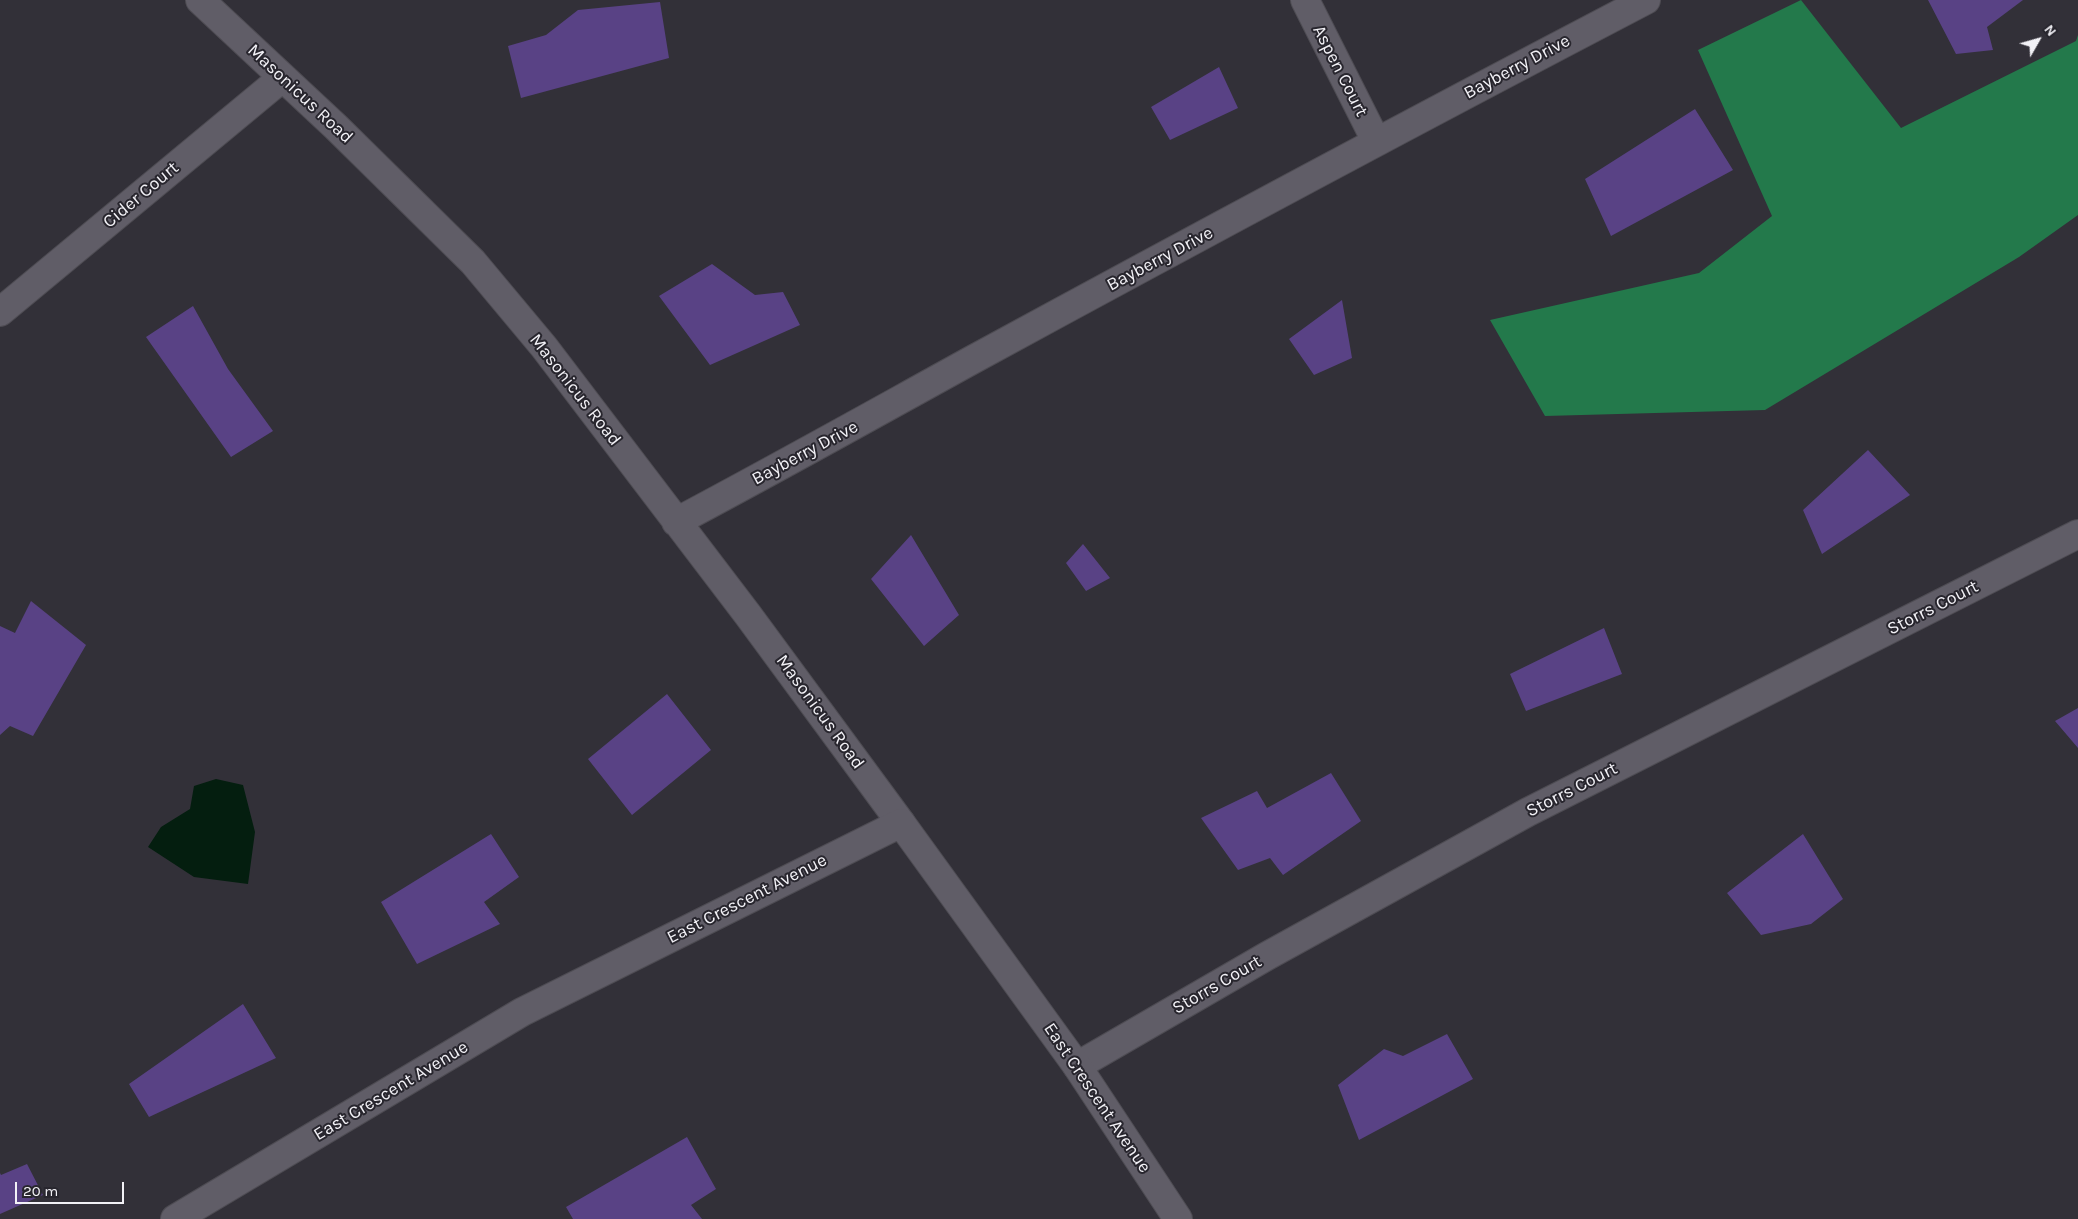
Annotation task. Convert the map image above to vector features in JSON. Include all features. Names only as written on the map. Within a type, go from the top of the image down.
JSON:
[{"type":"street","name":"Masonicus Road","points":[[200,0],[336,127],[473,262],[544,347],[748,615],[902,823]]},
{"type":"street","name":"Aspen Court","points":[[1305,0],[1376,141]]},
{"type":"street","name":"Bayberry Drive","points":[[676,522],[814,449],[972,360],[1376,141],[1646,0]]},
{"type":"street","name":"Cider Court","points":[[0,312],[282,78]]},
{"type":"street","name":"Storrs Court","points":[[1076,1066],[1276,951],[1528,812],[2078,534]]},
{"type":"street","name":"East Crescent Avenue","points":[[176,1219],[522,1012],[902,823],[1076,1066],[1178,1219]]},
{"type":"green space","points":[[1801,0],[1901,128],[2076,41],[2078,35],[2078,215],[2019,257],[1765,410],[1545,416],[1490,320],[1699,273],[1772,216],[1698,50]]},
{"type":"shaded area","points":[[216,779],[243,785],[255,832],[248,884],[194,877],[148,847],[161,827],[190,809],[194,786]]},
{"type":"building","points":[[1928,0],[2023,0],[1987,27],[1993,50],[1956,54]]},
{"type":"building","points":[[660,2],[669,58],[521,98],[508,46],[546,35],[578,10]]},
{"type":"building","points":[[1219,67],[1238,108],[1170,140],[1151,107]]},
{"type":"building","points":[[1695,109],[1733,170],[1611,236],[1585,179]]},
{"type":"building","points":[[712,264],[755,295],[783,292],[800,325],[710,365],[659,296]]},
{"type":"building","points":[[1342,300],[1352,358],[1314,375],[1289,339]]},
{"type":"building","points":[[193,306],[228,369],[273,431],[231,457],[146,337]]},
{"type":"building","points":[[1868,450],[1910,495],[1822,554],[1803,510]]},
{"type":"building","points":[[911,535],[959,615],[924,646],[871,579]]},
{"type":"building","points":[[1083,544],[1110,578],[1086,591],[1066,563]]},
{"type":"building","points":[[31,601],[86,645],[33,736],[10,726],[0,735],[0,626],[15,633]]},
{"type":"building","points":[[1604,628],[1622,674],[1526,711],[1510,674]]},
{"type":"building","points":[[667,694],[711,750],[632,815],[588,759]]},
{"type":"building","points":[[2078,708],[2078,748],[2055,721]]},
{"type":"building","points":[[1331,773],[1361,821],[1283,875],[1270,858],[1238,870],[1201,818],[1257,791],[1267,808]]},
{"type":"building","points":[[491,834],[519,877],[484,902],[500,924],[417,964],[381,902]]},
{"type":"building","points":[[1803,834],[1843,899],[1811,924],[1761,935],[1727,893]]},
{"type":"building","points":[[243,1004],[276,1058],[149,1117],[129,1084]]},
{"type":"building","points":[[1447,1034],[1473,1079],[1359,1140],[1338,1085],[1384,1049],[1403,1056]]},
{"type":"building","points":[[687,1137],[716,1189],[691,1205],[702,1219],[573,1219],[566,1207]]},
{"type":"building","points":[[27,1164],[43,1195],[0,1214],[0,1173],[1,1175]]}]
